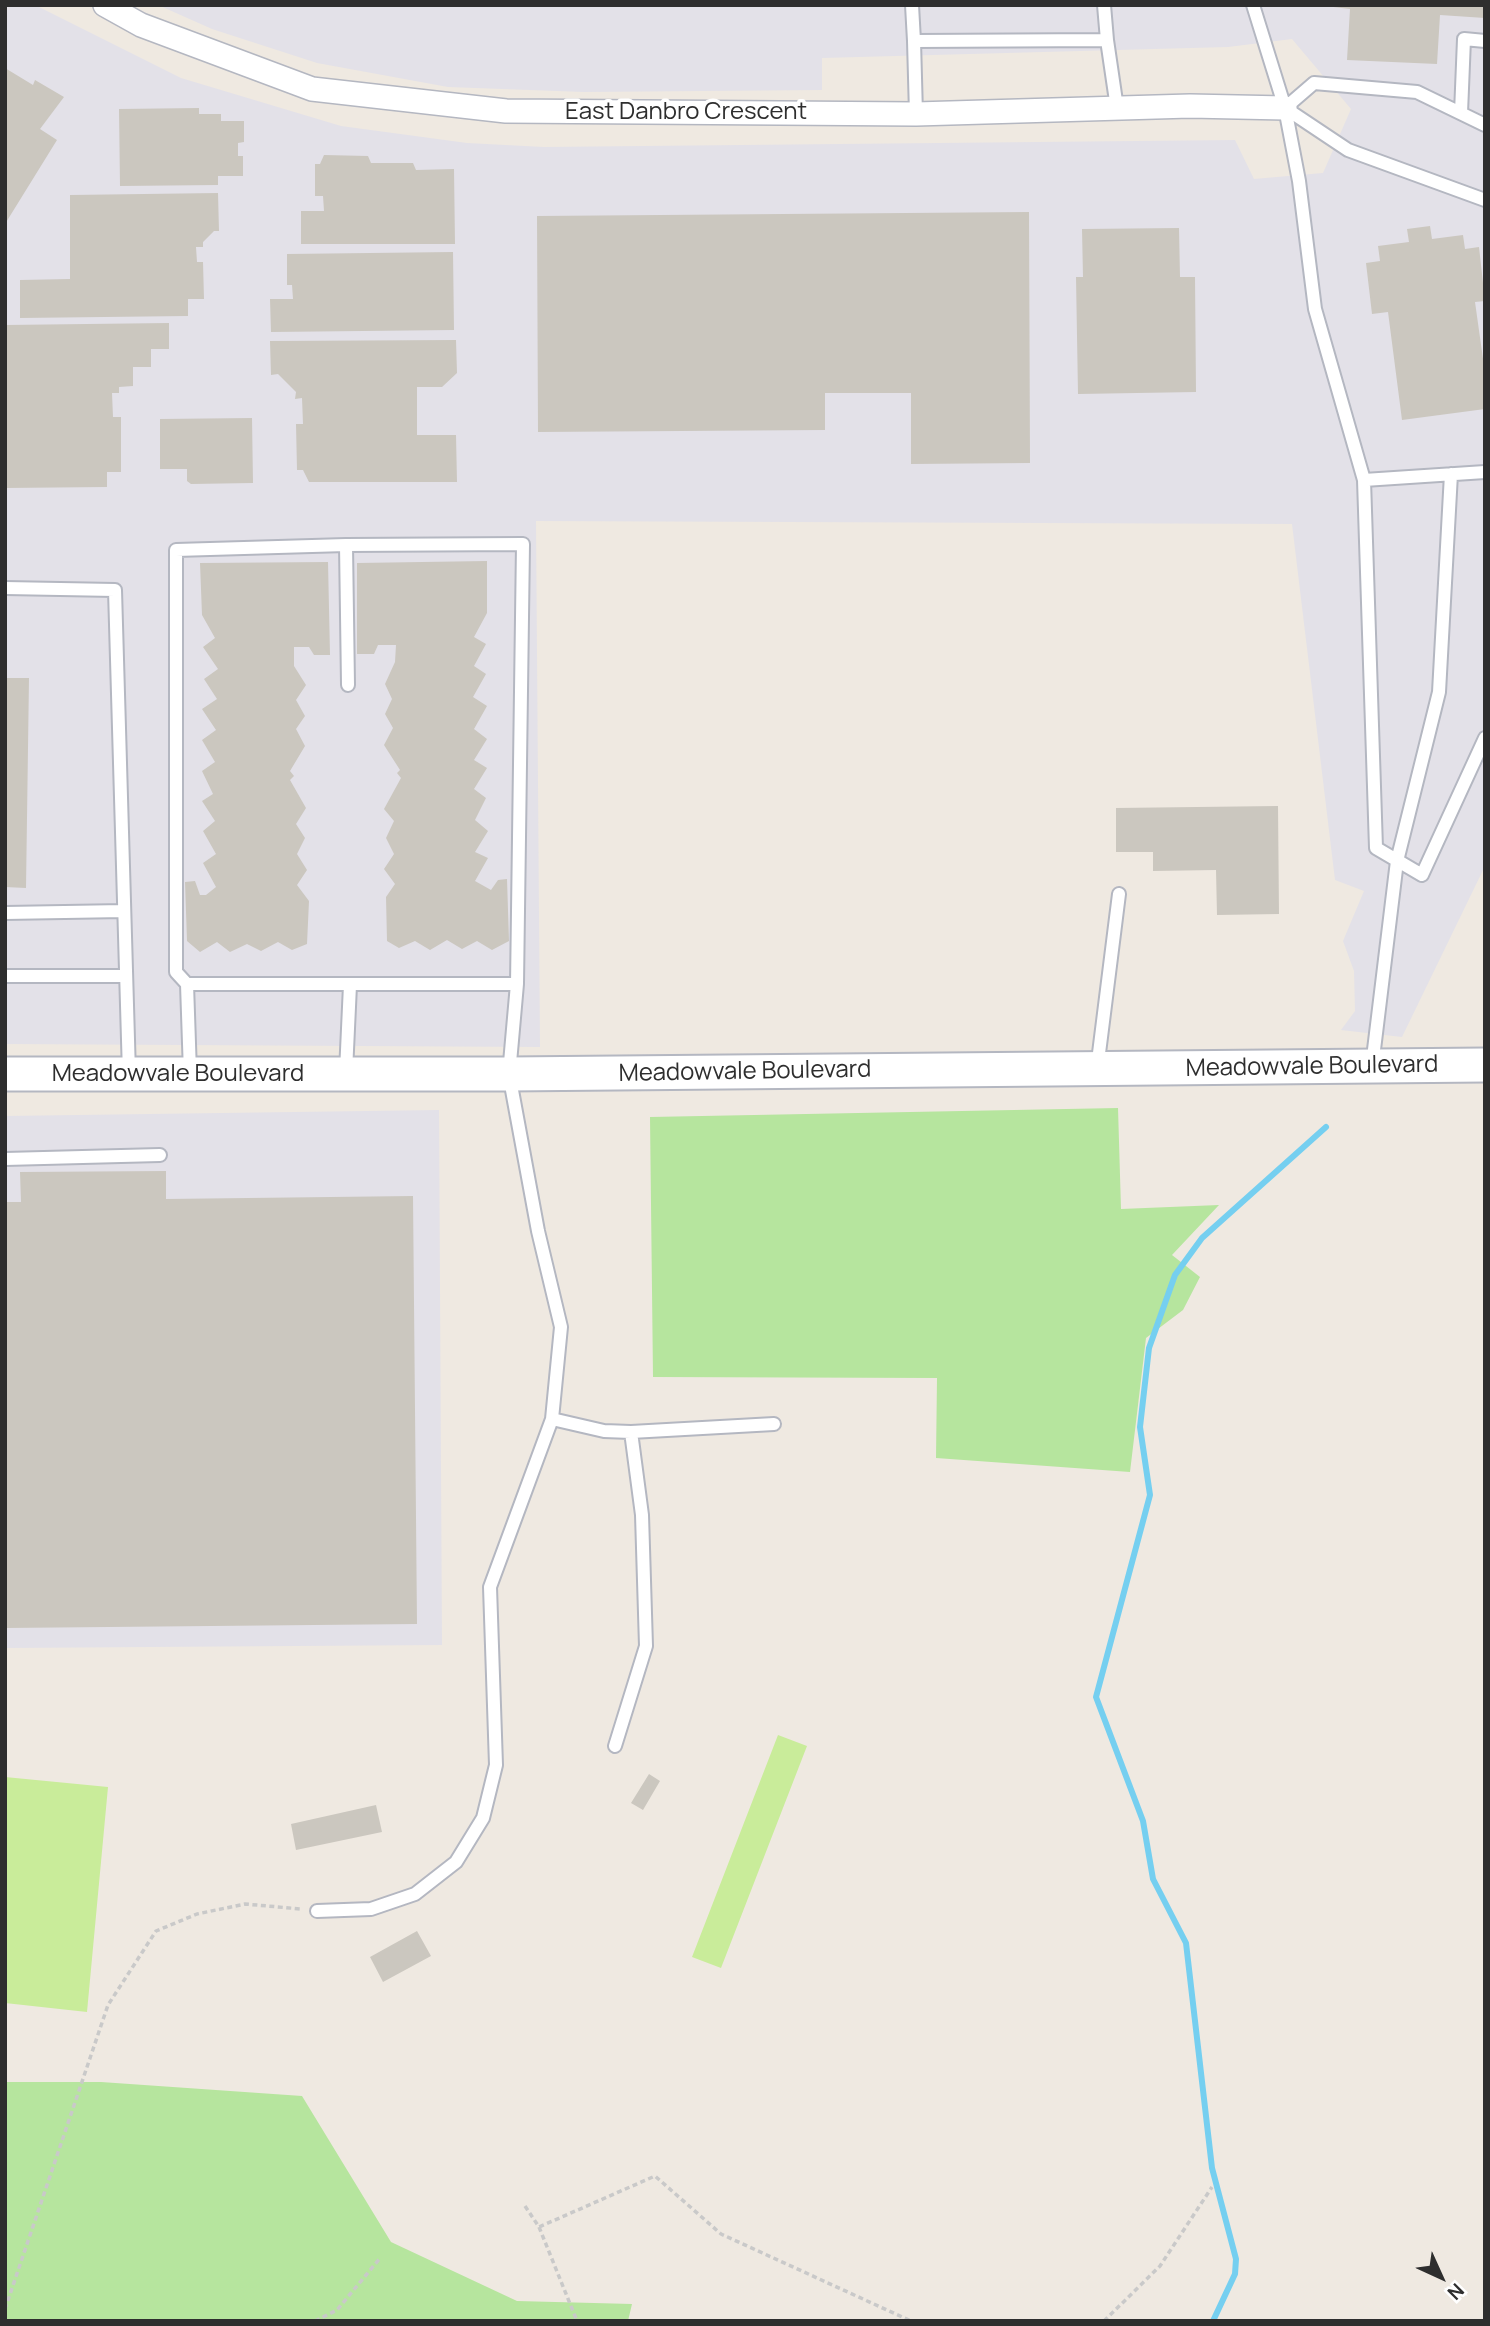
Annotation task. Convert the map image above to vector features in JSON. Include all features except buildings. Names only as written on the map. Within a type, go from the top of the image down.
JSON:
[{"type":"main road","name":"Meadowvale Boulevard","points":[[5,1074],[509,1074],[1485,1065]]},
{"type":"street","name":"East Danbro Crescent","points":[[105,5],[141,25],[312,89],[506,111],[916,114],[1118,108],[1285,108]]},
{"type":"lane","points":[[912,5],[916,114]]},
{"type":"lane","points":[[1104,5],[1118,108]]},
{"type":"lane","points":[[1253,5],[1285,108],[1299,181],[1315,309],[1364,480],[1376,848],[1422,876],[1485,738]]},
{"type":"lane","points":[[1461,113],[1464,38],[1485,41]]},
{"type":"lane","points":[[914,41],[1107,40]]},
{"type":"lane","points":[[1285,108],[1314,83],[1417,92],[1485,125]]},
{"type":"lane","points":[[1285,108],[1348,150],[1485,200]]},
{"type":"lane","points":[[1364,480],[1485,472]]},
{"type":"lane","points":[[1371,1066],[1397,861],[1438,692],[1451,474]]},
{"type":"lane","points":[[190,1074],[187,984],[176,972],[176,550],[523,544],[517,984],[509,1074],[538,1231],[561,1327],[552,1419],[490,1587],[496,1765],[483,1818],[456,1862],[415,1894],[371,1909],[317,1911]]},
{"type":"lane","points":[[346,545],[348,685]]},
{"type":"lane","points":[[5,589],[115,590],[129,1074]]},
{"type":"lane","points":[[1097,1069],[1119,894]]},
{"type":"lane","points":[[5,913],[124,911]]},
{"type":"lane","points":[[5,976],[126,976]]},
{"type":"lane","points":[[187,984],[517,984]]},
{"type":"lane","points":[[346,1074],[350,985]]},
{"type":"lane","points":[[5,1159],[160,1155]]},
{"type":"lane","points":[[552,1419],[604,1431],[631,1432],[774,1424]]},
{"type":"lane","points":[[615,1746],[646,1646],[642,1515],[631,1432]]},
{"type":"path","points":[[5,2309],[108,2005],[156,1931],[197,1914],[244,1904],[317,1911]]},
{"type":"path","points":[[539,2227],[655,2176],[721,2234],[911,2321]]},
{"type":"path","points":[[1104,2321],[1160,2266],[1212,2187]]},
{"type":"path","points":[[525,2206],[539,2227],[577,2321]]},
{"type":"path","points":[[315,2321],[337,2310],[381,2256]]},
{"type":"shaded area","points":[[5,5],[35,5],[181,78],[341,126],[467,143],[544,147],[1235,140],[1254,179],[1323,173],[1351,109],[1292,39],[1228,47],[822,58],[822,90],[584,92],[448,87],[317,63],[212,29],[158,5],[1485,5],[1485,866],[1402,1037],[1341,1030],[1355,1011],[1354,971],[1343,941],[1364,891],[1335,880],[1292,524],[536,521],[540,1047],[5,1044]]},
{"type":"shaded area","points":[[439,1110],[442,1645],[5,1648],[5,1116]]},
{"type":"green space","points":[[1118,1108],[1121,1209],[1219,1205],[1172,1255],[1200,1277],[1183,1310],[1146,1338],[1130,1472],[936,1458],[937,1378],[653,1377],[650,1117]]},
{"type":"green space","points":[[778,1735],[807,1746],[721,1968],[692,1957]]},
{"type":"green space","points":[[5,1777],[108,1787],[87,2012],[5,2003]]},
{"type":"green space","points":[[5,2082],[101,2082],[302,2096],[391,2242],[517,2301],[632,2304],[628,2321],[5,2321]]},
{"type":"waterway","points":[[1213,2321],[1235,2274],[1236,2259],[1212,2168],[1186,1943],[1153,1879],[1143,1821],[1096,1697],[1150,1495],[1140,1427],[1149,1348],[1175,1275],[1202,1238],[1326,1127]]}]
